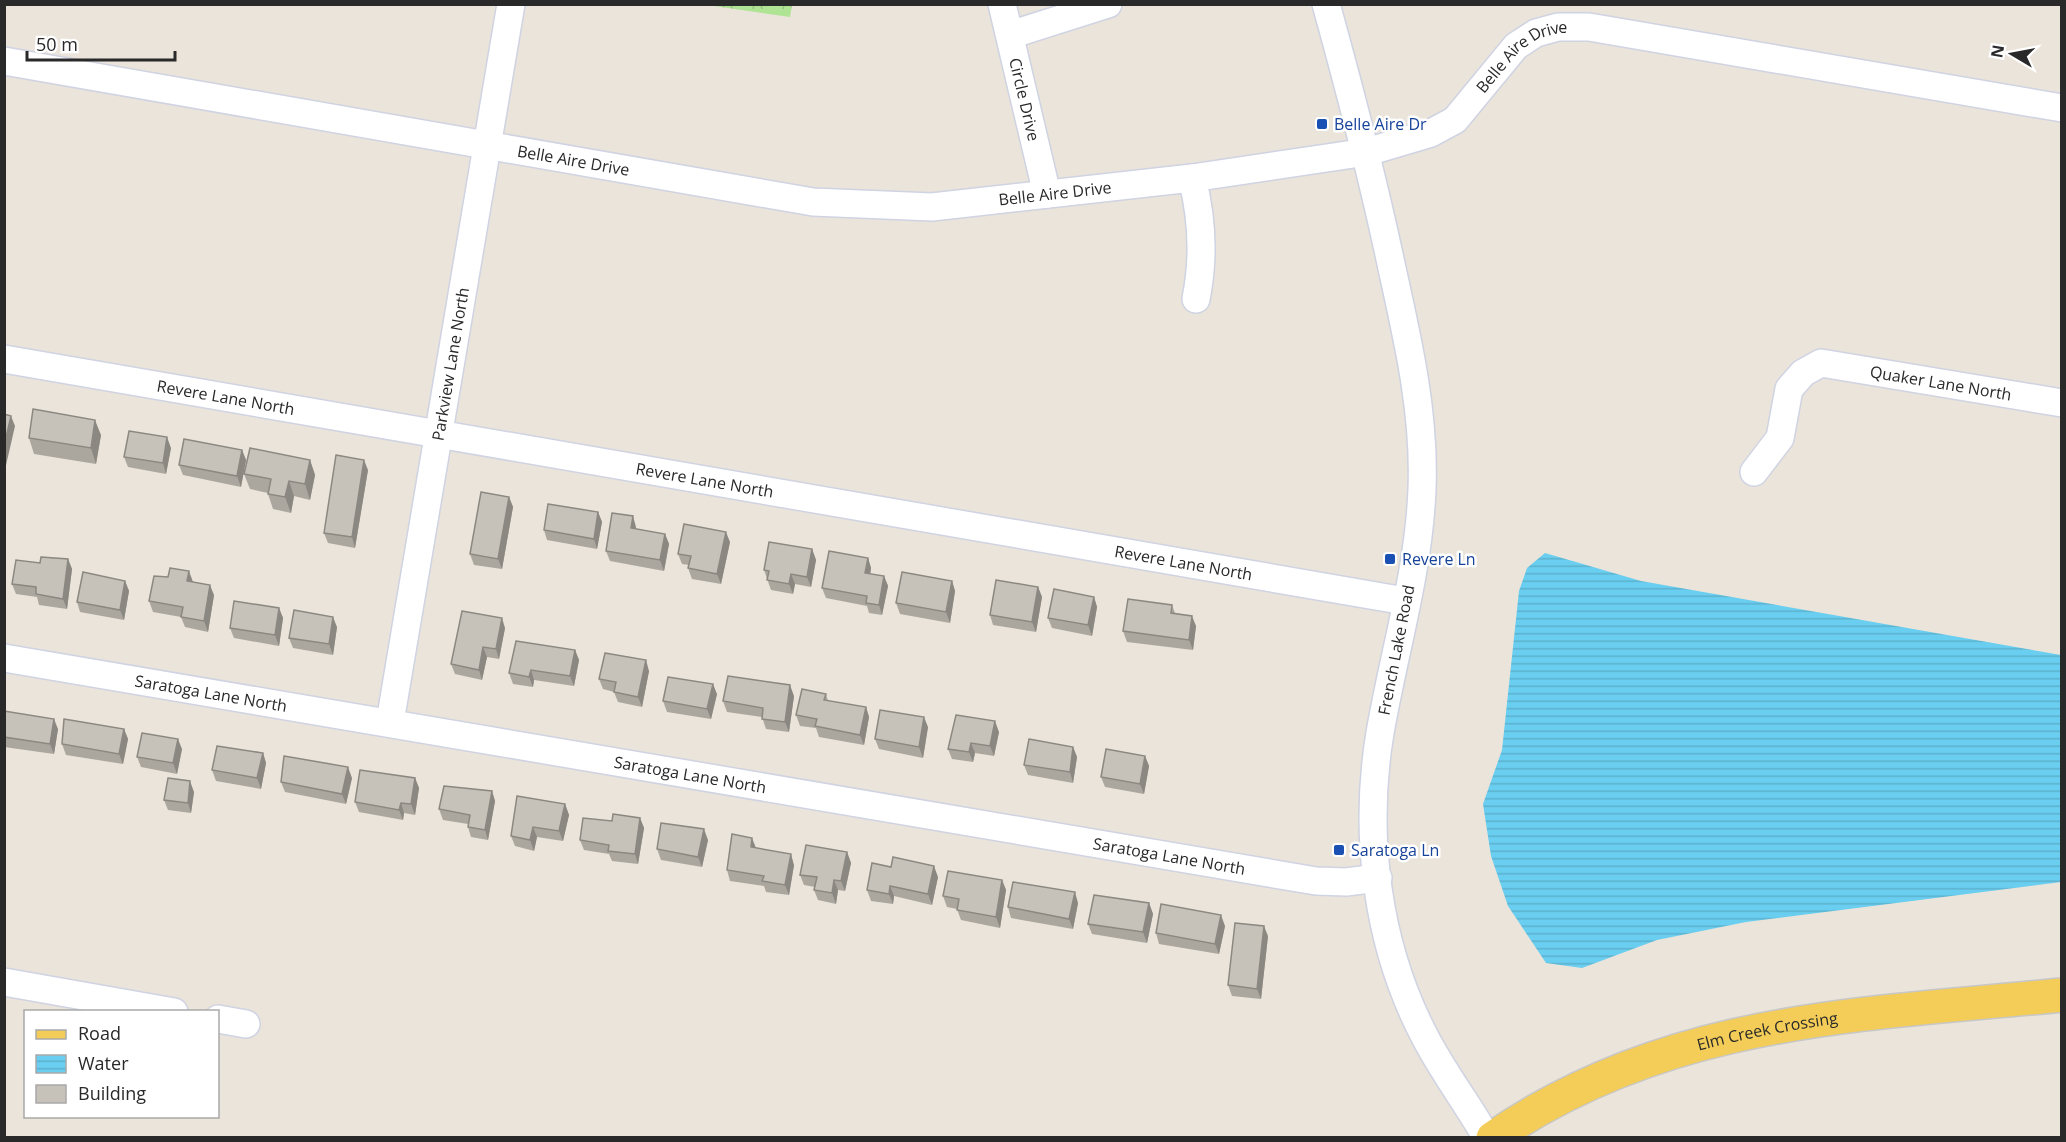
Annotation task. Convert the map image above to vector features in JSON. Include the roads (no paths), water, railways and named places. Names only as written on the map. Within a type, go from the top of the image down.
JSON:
[{"type":"main road","name":"Elm Creek Crossing","points":[[1492,1137],[1530,1112],[1598,1078],[1641,1061],[1708,1040],[1816,1019],[2061,995]]},
{"type":"street","name":"Parkview Lane North","points":[[390,722],[511,4]]},
{"type":"street","name":"Circle Drive","points":[[1002,4],[1047,194]]},
{"type":"street","points":[[1010,35],[1108,4]]},
{"type":"street","name":"French Lake Road","points":[[1326,4],[1367,152],[1410,351],[1420,417],[1422,490],[1417,539],[1378,757],[1374,832],[1378,878],[1388,938],[1407,1000],[1447,1076],[1467,1102],[1487,1137]]},
{"type":"street","name":"Belle Aire Drive","points":[[4,61],[813,202],[932,207],[1192,178],[1367,152],[1431,134],[1455,120],[1475,99],[1516,46],[1536,33],[1558,27],[1589,27],[2061,108]]},
{"type":"street","points":[[1192,178],[1199,204],[1201,274],[1196,299]]},
{"type":"street","name":"Revere Lane North","points":[[4,359],[1405,602]]},
{"type":"street","name":"Quaker Lane North","points":[[1754,472],[1780,438],[1789,389],[1803,373],[1821,363],[2061,403]]},
{"type":"street","name":"Saratoga Lane North","points":[[4,658],[1316,881],[1346,882],[1378,878]]},
{"type":"street","points":[[4,982],[168,1010]]},
{"type":"street","points":[[219,1019],[246,1024]]},
{"type":"water","points":[[1545,553],[1641,581],[2061,655],[2061,882],[1746,922],[1657,940],[1582,968],[1546,963],[1508,906],[1491,856],[1483,804],[1502,750],[1519,591],[1527,568]]},
{"type":"place","name":"Belle Aire Dr","points":[[1322,124]]},
{"type":"place","name":"Revere Ln","points":[[1390,559]]},
{"type":"place","name":"Saratoga Ln","points":[[1339,850]]}]
